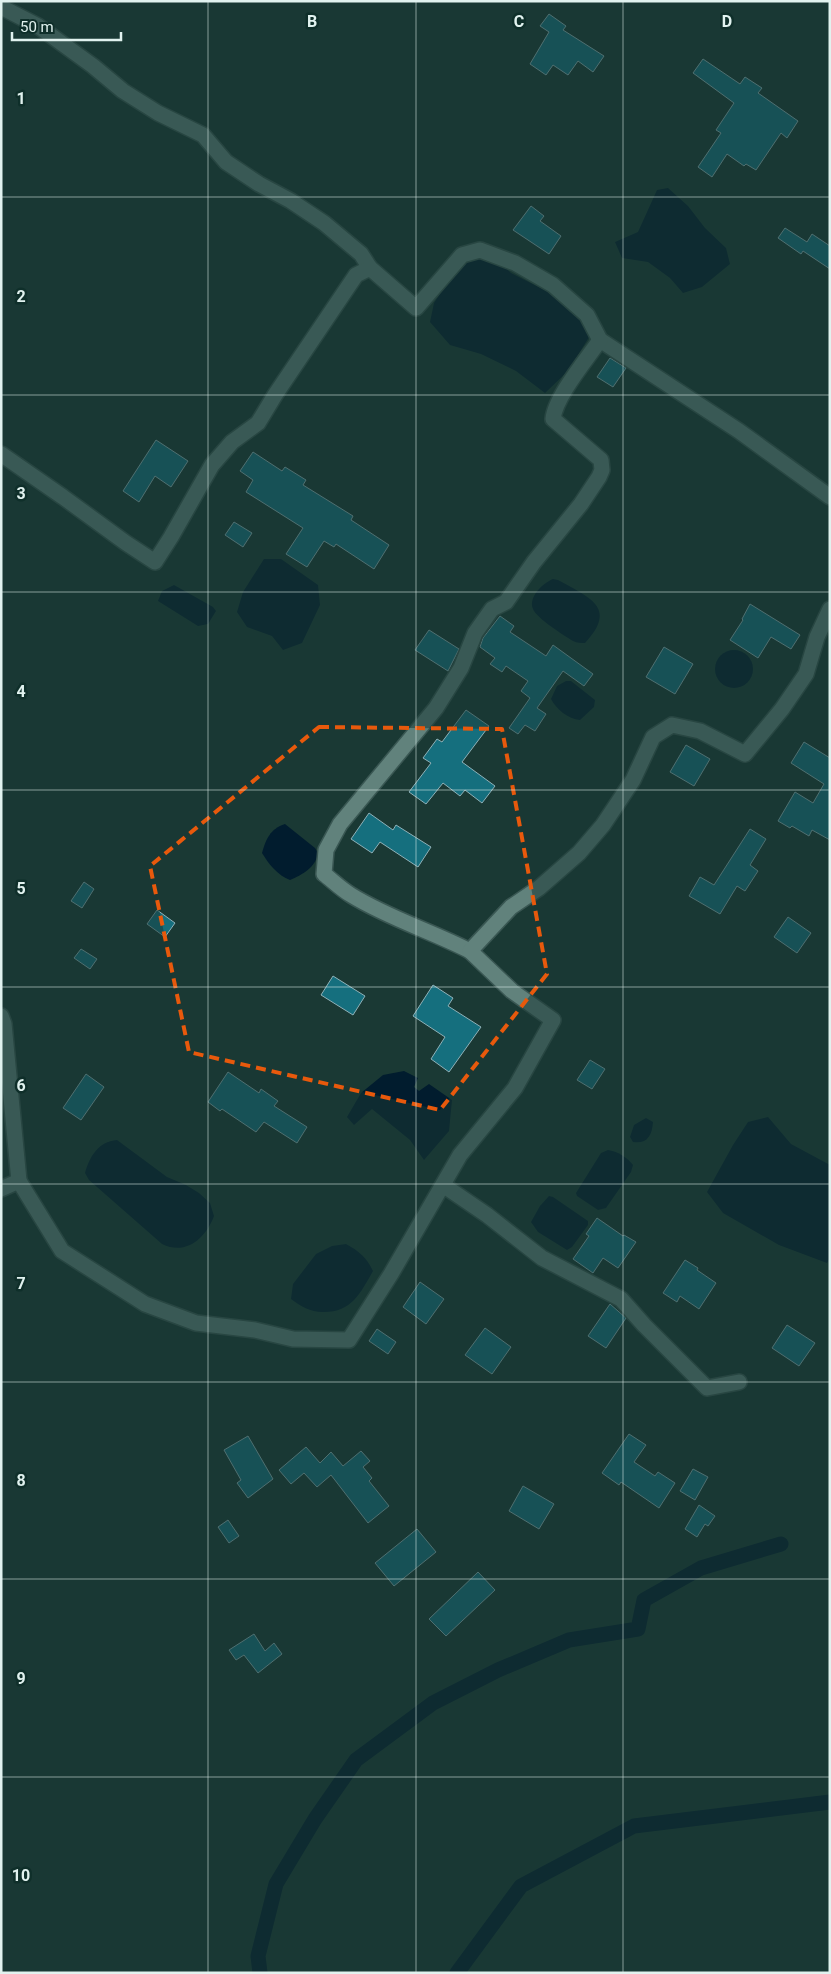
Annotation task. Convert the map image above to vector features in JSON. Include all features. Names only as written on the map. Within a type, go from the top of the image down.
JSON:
[{"type":"street","points":[[1,7],[38,26],[94,66],[123,90],[151,108],[203,135],[226,162],[259,184],[292,201],[324,223],[361,254],[370,268],[416,308],[462,255],[480,250],[515,263],[552,285],[587,315],[600,340],[739,431],[830,496]]},
{"type":"street","points":[[1,454],[155,562],[212,466],[232,442],[258,423],[356,275],[370,268]]},
{"type":"street","points":[[1,1016],[4,1024],[19,1181],[62,1251],[145,1304],[196,1323],[255,1330],[292,1339],[349,1340],[460,1155],[515,1088],[553,1020],[512,991],[470,951],[441,936],[387,915],[350,894],[324,874],[326,850],[340,824],[436,708],[461,668],[475,633],[492,609],[506,602],[534,562],[581,504],[599,477],[602,470],[601,460],[553,419],[554,411],[565,391],[600,340]]},
{"type":"street","points":[[470,951],[511,907],[540,888],[579,853],[603,825],[633,780],[653,737],[672,725],[700,731],[745,754],[782,709],[806,674],[817,637],[830,609]]},
{"type":"street","points":[[1,1189],[19,1181]]},
{"type":"street","points":[[443,1185],[487,1215],[542,1258],[622,1299],[644,1326],[707,1388],[739,1382]]},
{"type":"highlighted area","points":[[319,727],[502,729],[547,974],[440,1110],[189,1052],[150,866]]},
{"type":"water","points":[[668,188],[688,206],[705,228],[726,248],[730,264],[702,287],[683,293],[670,278],[648,262],[622,258],[615,242],[638,232],[657,190]]},
{"type":"water","points":[[470,256],[500,262],[511,273],[572,304],[591,334],[568,371],[545,393],[516,371],[481,354],[450,345],[430,322],[434,303],[456,270]]},
{"type":"water","points":[[264,559],[281,559],[318,585],[320,605],[302,643],[283,650],[272,636],[247,627],[237,612],[243,592]]},
{"type":"water","points":[[553,579],[580,592],[596,604],[599,620],[595,631],[585,643],[574,642],[545,622],[533,609],[534,595],[541,587]]},
{"type":"water","points":[[174,585],[213,607],[216,611],[208,624],[198,626],[158,601],[162,591]]},
{"type":"water","points":[[734,650],[748,655],[753,669],[748,683],[734,688],[720,683],[715,669],[720,655]]},
{"type":"water","points":[[566,681],[571,681],[595,700],[594,707],[580,720],[571,718],[563,713],[551,699],[557,686]]},
{"type":"water","points":[[285,824],[315,848],[318,853],[317,858],[304,873],[290,880],[277,872],[262,853],[269,835]]},
{"type":"water","points":[[404,1071],[418,1078],[414,1087],[419,1091],[429,1084],[452,1100],[449,1131],[424,1160],[410,1140],[372,1109],[354,1125],[347,1117],[361,1093],[383,1075]]},
{"type":"water","points":[[768,1117],[791,1144],[830,1165],[830,1257],[827,1263],[779,1245],[723,1213],[707,1192],[748,1122]]},
{"type":"water","points":[[646,1118],[653,1122],[650,1135],[642,1142],[633,1142],[630,1137],[634,1125]]},
{"type":"water","points":[[117,1140],[167,1177],[186,1185],[210,1203],[214,1216],[206,1231],[194,1243],[179,1248],[162,1244],[89,1180],[85,1173],[92,1156],[100,1147],[110,1141]]},
{"type":"water","points":[[608,1150],[622,1155],[633,1165],[631,1172],[606,1208],[598,1210],[577,1196],[576,1193],[601,1153]]},
{"type":"water","points":[[549,1196],[588,1221],[588,1225],[572,1247],[567,1250],[538,1232],[531,1222],[540,1206]]},
{"type":"water","points":[[346,1244],[362,1255],[373,1271],[354,1300],[340,1309],[322,1312],[306,1308],[291,1299],[293,1284],[316,1254],[332,1246]]},
{"type":"building","points":[[549,14],[566,26],[563,30],[604,56],[593,72],[578,61],[568,75],[553,65],[546,75],[530,64],[549,32],[540,26]]},
{"type":"building","points":[[703,59],[740,84],[745,77],[762,88],[758,93],[798,121],[787,138],[781,133],[756,170],[746,164],[744,166],[727,154],[712,177],[698,167],[721,133],[716,130],[734,103],[693,73]]},
{"type":"building","points":[[531,206],[544,216],[540,221],[561,236],[549,254],[513,230]]},
{"type":"building","points":[[785,228],[807,242],[812,234],[830,246],[830,269],[803,251],[801,254],[778,238]]},
{"type":"building","points":[[610,358],[626,368],[613,387],[597,377]]},
{"type":"building","points":[[156,440],[188,461],[171,487],[155,476],[139,502],[123,491]]},
{"type":"building","points":[[253,452],[282,471],[285,467],[306,480],[303,485],[353,516],[351,520],[389,545],[374,569],[336,544],[334,547],[324,541],[307,567],[286,554],[303,528],[246,492],[253,480],[240,471]]},
{"type":"building","points":[[234,522],[252,533],[243,547],[225,535]]},
{"type":"building","points":[[750,604],[800,635],[791,649],[771,637],[758,658],[730,640],[743,620]]},
{"type":"building","points":[[500,616],[514,626],[510,632],[546,656],[553,645],[593,674],[584,686],[563,671],[537,708],[546,714],[535,731],[525,725],[518,734],[509,728],[530,698],[521,691],[528,681],[506,666],[502,672],[490,664],[495,658],[480,647],[483,638]]},
{"type":"building","points":[[429,630],[459,649],[448,671],[415,650]]},
{"type":"building","points":[[664,647],[693,664],[675,694],[646,677]]},
{"type":"building","points":[[466,710],[489,726],[462,762],[495,786],[482,803],[465,790],[460,796],[443,783],[426,804],[409,792],[431,763],[423,758],[437,739],[442,742]]},
{"type":"building","points":[[804,742],[830,758],[830,840],[812,830],[809,836],[792,826],[790,828],[778,821],[795,792],[813,803],[824,784],[791,763]]},
{"type":"building","points":[[686,745],[710,759],[694,786],[670,772]]},
{"type":"building","points":[[369,813],[393,830],[396,825],[431,847],[418,867],[380,842],[372,853],[351,839]]},
{"type":"building","points":[[750,829],[766,839],[750,865],[758,871],[745,891],[737,886],[720,914],[689,896],[700,877],[714,885]]},
{"type":"building","points":[[84,882],[94,889],[82,908],[71,901]]},
{"type":"building","points":[[157,910],[175,923],[165,937],[147,924]]},
{"type":"building","points":[[788,917],[811,933],[797,953],[774,937]]},
{"type":"building","points":[[81,949],[97,959],[90,969],[74,958]]},
{"type":"building","points":[[333,976],[365,996],[353,1015],[321,995]]},
{"type":"building","points":[[433,985],[453,998],[448,1006],[481,1027],[449,1072],[431,1059],[445,1037],[413,1016]]},
{"type":"building","points":[[590,1060],[605,1069],[592,1089],[577,1080]]},
{"type":"building","points":[[228,1072],[259,1093],[261,1089],[278,1101],[274,1106],[307,1127],[297,1143],[264,1122],[256,1132],[208,1102]]},
{"type":"building","points":[[86,1074],[104,1087],[81,1120],[63,1108]]},
{"type":"building","points":[[597,1218],[623,1236],[636,1242],[618,1268],[603,1258],[593,1273],[573,1259],[589,1236],[586,1234]]},
{"type":"building","points":[[685,1260],[716,1283],[699,1309],[680,1296],[677,1302],[663,1293]]},
{"type":"building","points":[[420,1282],[444,1299],[426,1324],[403,1307]]},
{"type":"building","points":[[610,1304],[626,1318],[606,1348],[588,1336]]},
{"type":"building","points":[[787,1325],[815,1343],[799,1366],[772,1348]]},
{"type":"building","points":[[485,1328],[511,1347],[492,1374],[465,1355]]},
{"type":"building","points":[[377,1329],[396,1342],[388,1354],[369,1341]]},
{"type":"building","points":[[629,1434],[646,1445],[634,1462],[655,1476],[658,1472],[675,1483],[659,1508],[621,1482],[619,1485],[602,1473]]},
{"type":"building","points":[[248,1436],[273,1479],[248,1498],[237,1483],[241,1480],[224,1450]]},
{"type":"building","points":[[306,1447],[320,1463],[331,1452],[343,1466],[361,1451],[370,1461],[363,1467],[372,1478],[369,1481],[389,1506],[368,1523],[331,1475],[317,1487],[304,1473],[291,1484],[279,1470]]},
{"type":"building","points":[[693,1469],[708,1477],[695,1500],[680,1491]]},
{"type":"building","points":[[523,1486],[554,1504],[539,1529],[509,1511]]},
{"type":"building","points":[[699,1505],[715,1516],[708,1526],[705,1524],[697,1537],[685,1529]]},
{"type":"building","points":[[228,1520],[239,1536],[229,1543],[218,1527]]},
{"type":"building","points":[[417,1529],[436,1552],[394,1586],[375,1563]]},
{"type":"building","points":[[478,1572],[495,1590],[446,1636],[429,1619]]},
{"type":"building","points":[[254,1634],[265,1651],[274,1643],[282,1654],[258,1673],[244,1655],[236,1660],[229,1650]]},
{"type":"waterway","points":[[260,1973],[258,1956],[276,1884],[315,1819],[356,1760],[433,1703],[498,1670],[569,1640],[638,1629],[644,1600],[701,1568],[781,1544]]},
{"type":"waterway","points":[[457,1973],[521,1886],[634,1826],[830,1802]]}]
